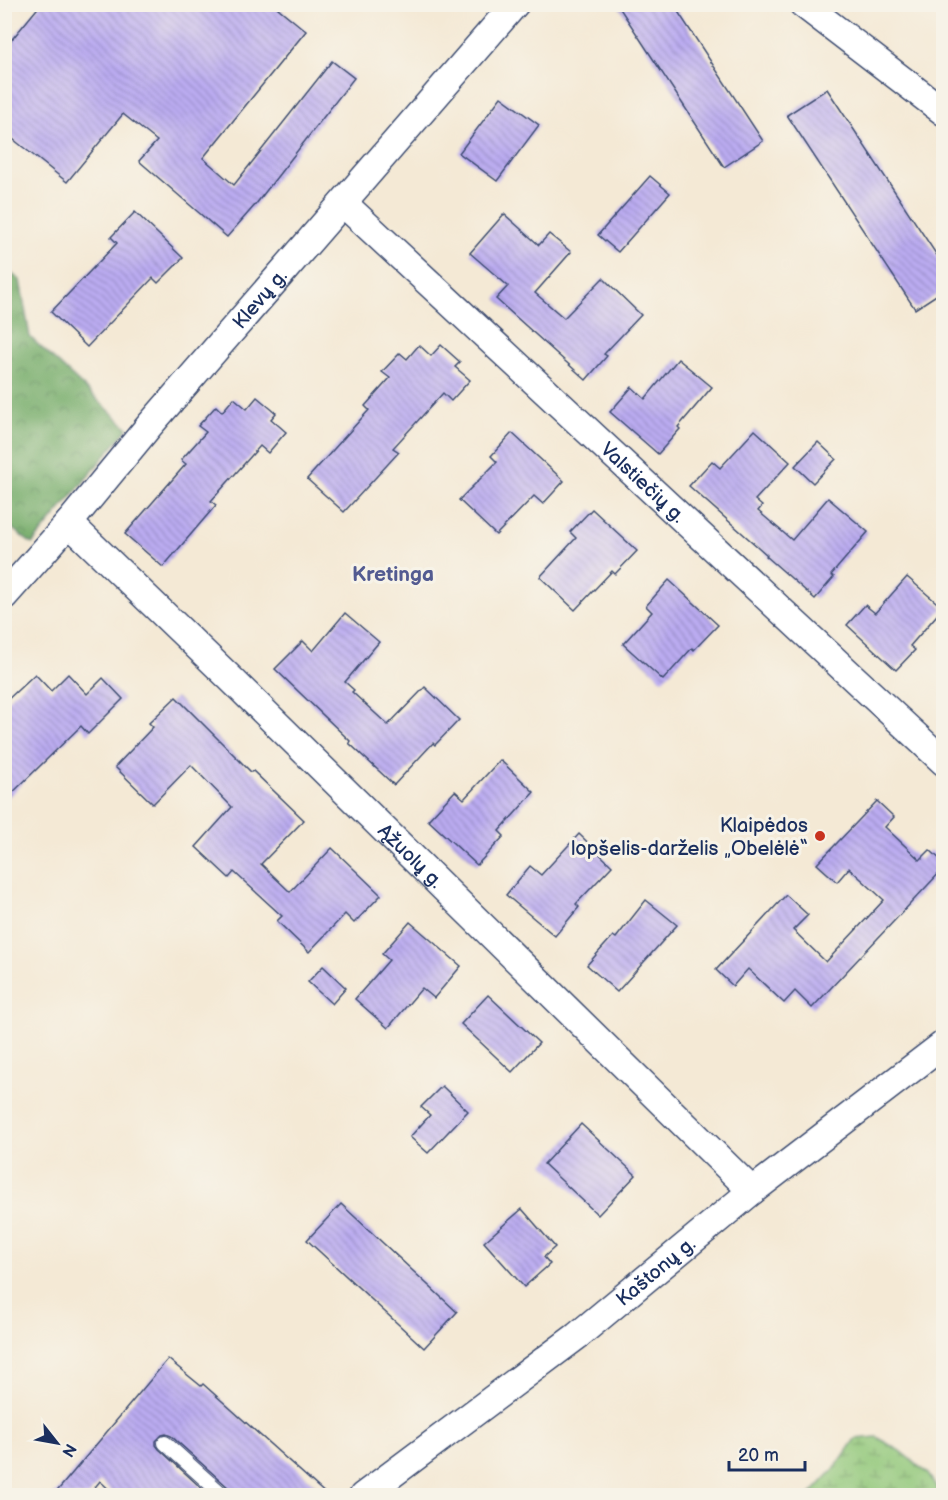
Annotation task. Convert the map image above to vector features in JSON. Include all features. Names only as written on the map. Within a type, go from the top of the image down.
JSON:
[{"type":"street","name":"Klevų g.","points":[[4,596],[69,523],[148,426],[515,4]]},
{"type":"street","points":[[803,4],[944,112]]},
{"type":"street","name":"Valstiečių g.","points":[[342,203],[944,762]]},
{"type":"street","name":"Ąžuolų g.","points":[[69,523],[752,1191]]},
{"type":"street","name":"Kaštonų g.","points":[[363,1496],[577,1336],[752,1191],[944,1044]]},
{"type":"lane","points":[[165,1443],[224,1496]]},
{"type":"green space","points":[[5,269],[20,280],[30,337],[128,428],[32,544],[5,523]]},
{"type":"green space","points":[[877,1437],[900,1451],[928,1474],[942,1495],[810,1495],[835,1468],[855,1439]]},
{"type":"building","points":[[41,4],[273,4],[306,31],[203,158],[234,185],[332,61],[354,78],[256,204],[227,237],[139,161],[157,141],[123,114],[67,182],[4,132],[4,49]]},
{"type":"building","points":[[617,4],[673,4],[763,141],[724,167]]},
{"type":"building","points":[[827,89],[944,266],[944,290],[915,309],[787,115]]},
{"type":"building","points":[[501,97],[539,125],[497,181],[459,153]]},
{"type":"building","points":[[650,176],[670,193],[618,252],[598,235]]},
{"type":"building","points":[[135,212],[183,258],[158,283],[153,278],[87,347],[51,312],[117,243],[111,237]]},
{"type":"building","points":[[504,214],[539,245],[549,234],[571,252],[535,293],[564,318],[603,278],[641,315],[604,354],[607,356],[586,380],[496,299],[508,286],[470,253]]},
{"type":"building","points":[[419,345],[431,356],[441,345],[460,362],[455,367],[470,380],[451,401],[443,393],[393,448],[399,452],[344,512],[307,479],[369,410],[365,406],[390,378],[382,372],[400,353],[407,359]]},
{"type":"building","points":[[678,359],[712,387],[658,454],[610,412],[632,387],[645,399]]},
{"type":"building","points":[[257,397],[276,413],[271,419],[286,432],[268,453],[260,446],[211,501],[216,505],[163,567],[125,534],[186,464],[181,460],[206,432],[198,426],[216,406],[222,412],[234,398],[247,409]]},
{"type":"building","points":[[755,430],[790,462],[755,500],[762,506],[758,511],[792,540],[828,498],[868,532],[831,575],[834,577],[815,599],[689,486],[712,461],[720,468]]},
{"type":"building","points":[[512,433],[564,481],[543,504],[534,496],[496,535],[459,500],[497,462],[491,456]]},
{"type":"building","points":[[818,442],[836,459],[813,483],[795,466]]},
{"type":"building","points":[[592,509],[637,551],[615,574],[612,571],[575,610],[540,577],[576,538],[570,532]]},
{"type":"building","points":[[907,577],[943,608],[910,646],[915,650],[896,670],[847,625],[865,605],[875,613]]},
{"type":"building","points":[[669,580],[718,625],[694,650],[692,648],[663,680],[623,644],[652,612],[646,606]]},
{"type":"building","points":[[345,613],[379,642],[345,682],[354,690],[352,692],[388,725],[425,687],[459,720],[435,745],[433,743],[394,785],[275,669],[303,641],[313,651]]},
{"type":"building","points":[[35,674],[51,691],[68,674],[87,694],[103,678],[123,699],[88,734],[81,726],[4,801],[4,703]]},
{"type":"building","points":[[176,697],[251,772],[253,771],[304,820],[261,864],[290,892],[332,848],[381,895],[354,923],[345,914],[309,952],[277,921],[282,916],[234,872],[229,878],[196,847],[232,807],[191,765],[153,804],[115,767],[153,727],[149,723]]},
{"type":"building","points":[[500,760],[534,792],[499,831],[504,836],[477,865],[428,820],[455,791],[464,799]]},
{"type":"building","points":[[877,801],[894,817],[885,827],[920,860],[930,850],[944,863],[944,868],[812,1008],[795,991],[784,1003],[748,969],[733,986],[716,970],[786,895],[808,915],[793,930],[826,962],[884,900],[849,868],[837,882],[817,864]]},
{"type":"building","points":[[579,834],[612,866],[576,904],[579,907],[555,936],[506,895],[530,866],[541,875]]},
{"type":"building","points":[[646,900],[677,925],[617,992],[587,965],[613,936],[616,938]]},
{"type":"building","points":[[410,922],[461,966],[434,998],[422,988],[388,1028],[355,999],[389,960],[382,954]]},
{"type":"building","points":[[323,966],[346,988],[332,1004],[308,982]]},
{"type":"building","points":[[488,995],[539,1043],[512,1072],[461,1024]]},
{"type":"building","points":[[442,1086],[468,1111],[428,1153],[410,1137],[430,1115],[421,1107]]},
{"type":"building","points":[[581,1124],[636,1175],[598,1215],[544,1164]]},
{"type":"building","points":[[341,1204],[457,1312],[424,1348],[307,1240]]},
{"type":"building","points":[[522,1209],[555,1247],[544,1257],[550,1264],[524,1287],[484,1242]]},
{"type":"building","points":[[168,1359],[201,1386],[203,1384],[328,1496],[233,1496],[230,1489],[166,1434],[156,1441],[156,1445],[210,1496],[116,1496],[100,1481],[88,1496],[53,1496]]},
{"type":"place","name":"Klaipėdos lopšelis-darželis „Obelėlė“","points":[[820,836]]},
{"type":"district","name":"Kretinga","points":[[393,574]]}]
